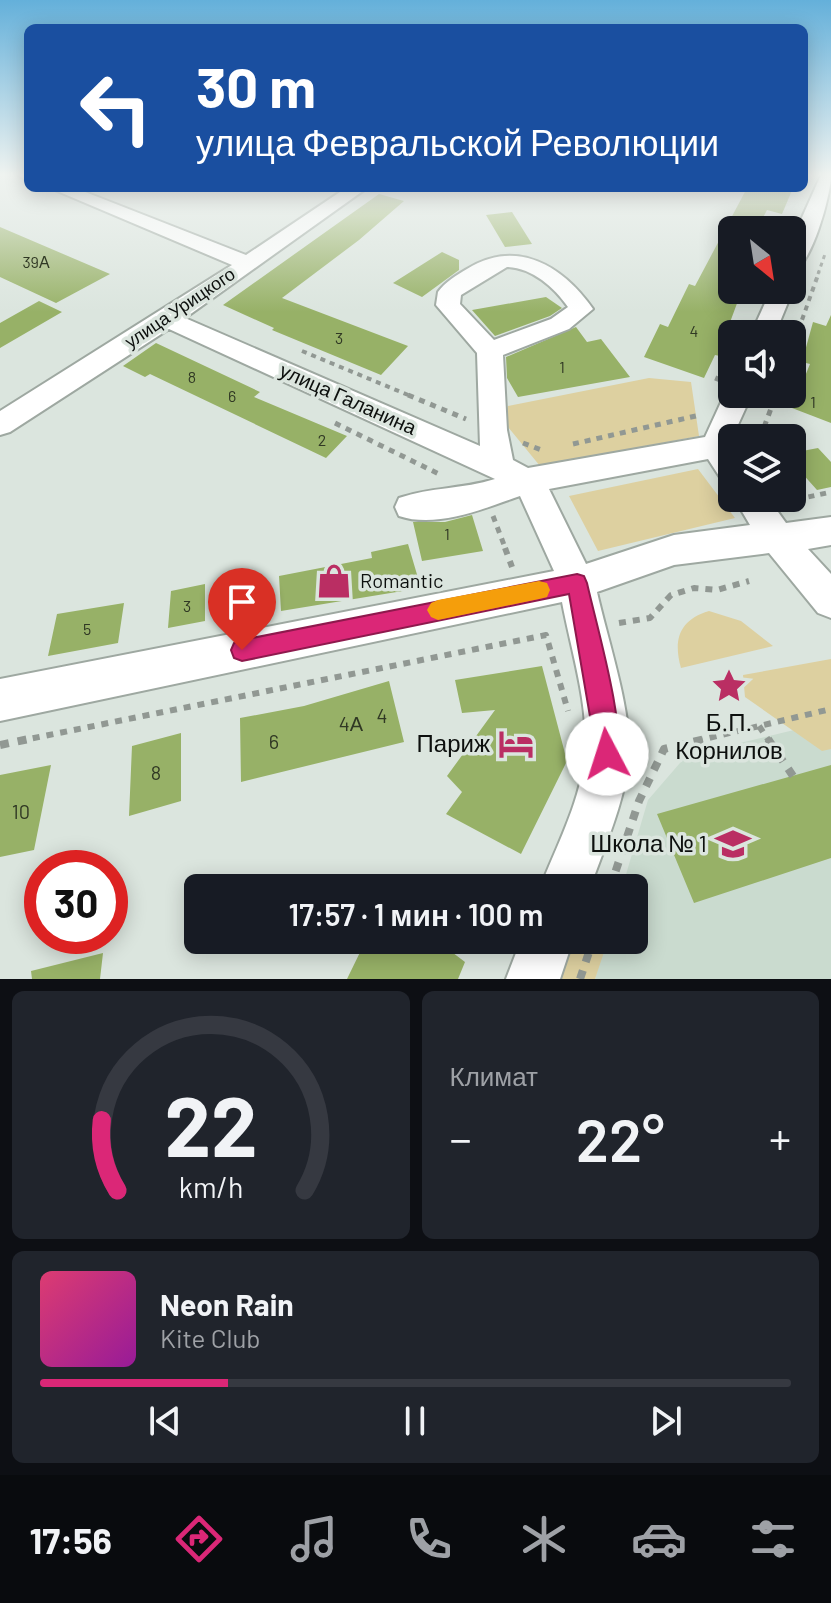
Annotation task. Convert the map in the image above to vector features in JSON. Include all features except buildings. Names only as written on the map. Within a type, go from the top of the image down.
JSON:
[{"type":"street","points":[[141,221],[247,263]]},
{"type":"street","name":"улица Урицкого","points":[[0,425],[167,319],[310,221]]},
{"type":"street","points":[[490,351],[560,324],[581,309],[568,288],[528,261],[507,259],[480,270],[450,292],[448,305],[490,351],[492,430],[577,583],[589,725],[607,754],[601,791],[570,874]]},
{"type":"street","name":"улица Галанина","points":[[167,319],[514,473]]},
{"type":"street","points":[[411,507],[485,496],[514,473],[718,459]]},
{"type":"street","points":[[760,512],[779,540],[831,601]]},
{"type":"street","points":[[0,700],[577,583],[642,558],[707,544],[779,540],[831,531]]},
{"type":"street","points":[[533,979],[542,954]]},
{"type":"path","points":[[802,320],[826,252]]},
{"type":"path","points":[[291,347],[543,451],[557,448]]},
{"type":"path","points":[[571,444],[699,416],[704,405]]},
{"type":"path","points":[[327,419],[485,496],[517,581]]},
{"type":"path","points":[[806,497],[831,492]]},
{"type":"path","points":[[619,623],[650,618],[671,595],[694,588],[717,590],[749,581]]},
{"type":"path","points":[[0,745],[546,635],[589,725]]},
{"type":"path","points":[[615,874],[639,801],[664,749],[831,709]]},
{"type":"path","points":[[759,726],[793,776]]},
{"type":"path","points":[[580,979],[588,954]]},
{"type":"shaded area","points":[[649,378],[691,382],[699,436],[540,466],[503,421],[508,406]]},
{"type":"shaded area","points":[[698,469],[718,495],[718,512],[730,512],[735,518],[598,551],[569,496]]},
{"type":"shaded area","points":[[709,611],[741,621],[773,646],[681,668],[678,640],[681,632],[691,620]]},
{"type":"shaded area","points":[[831,659],[831,749],[822,751],[745,697],[743,675]]},
{"type":"shaded area","name":"Школа № 1","points":[[831,721],[831,979],[595,979],[602,954],[648,954],[648,874],[626,874],[648,800],[686,756]]},
{"type":"shaded area","points":[[564,954],[603,954],[595,979],[552,979]]},
{"type":"slow traffic","points":[[438,610],[539,590]]},
{"type":"place","name":"Romantic","points":[[334,581]]},
{"type":"place","name":"Б.П. Корнилов","points":[[729,686]]},
{"type":"place","name":"Париж","points":[[516,744]]},
{"type":"place","name":"Школа № 1","points":[[733,844]]},
{"type":"route","points":[[242,650],[577,583],[606,726],[607,754]]}]
